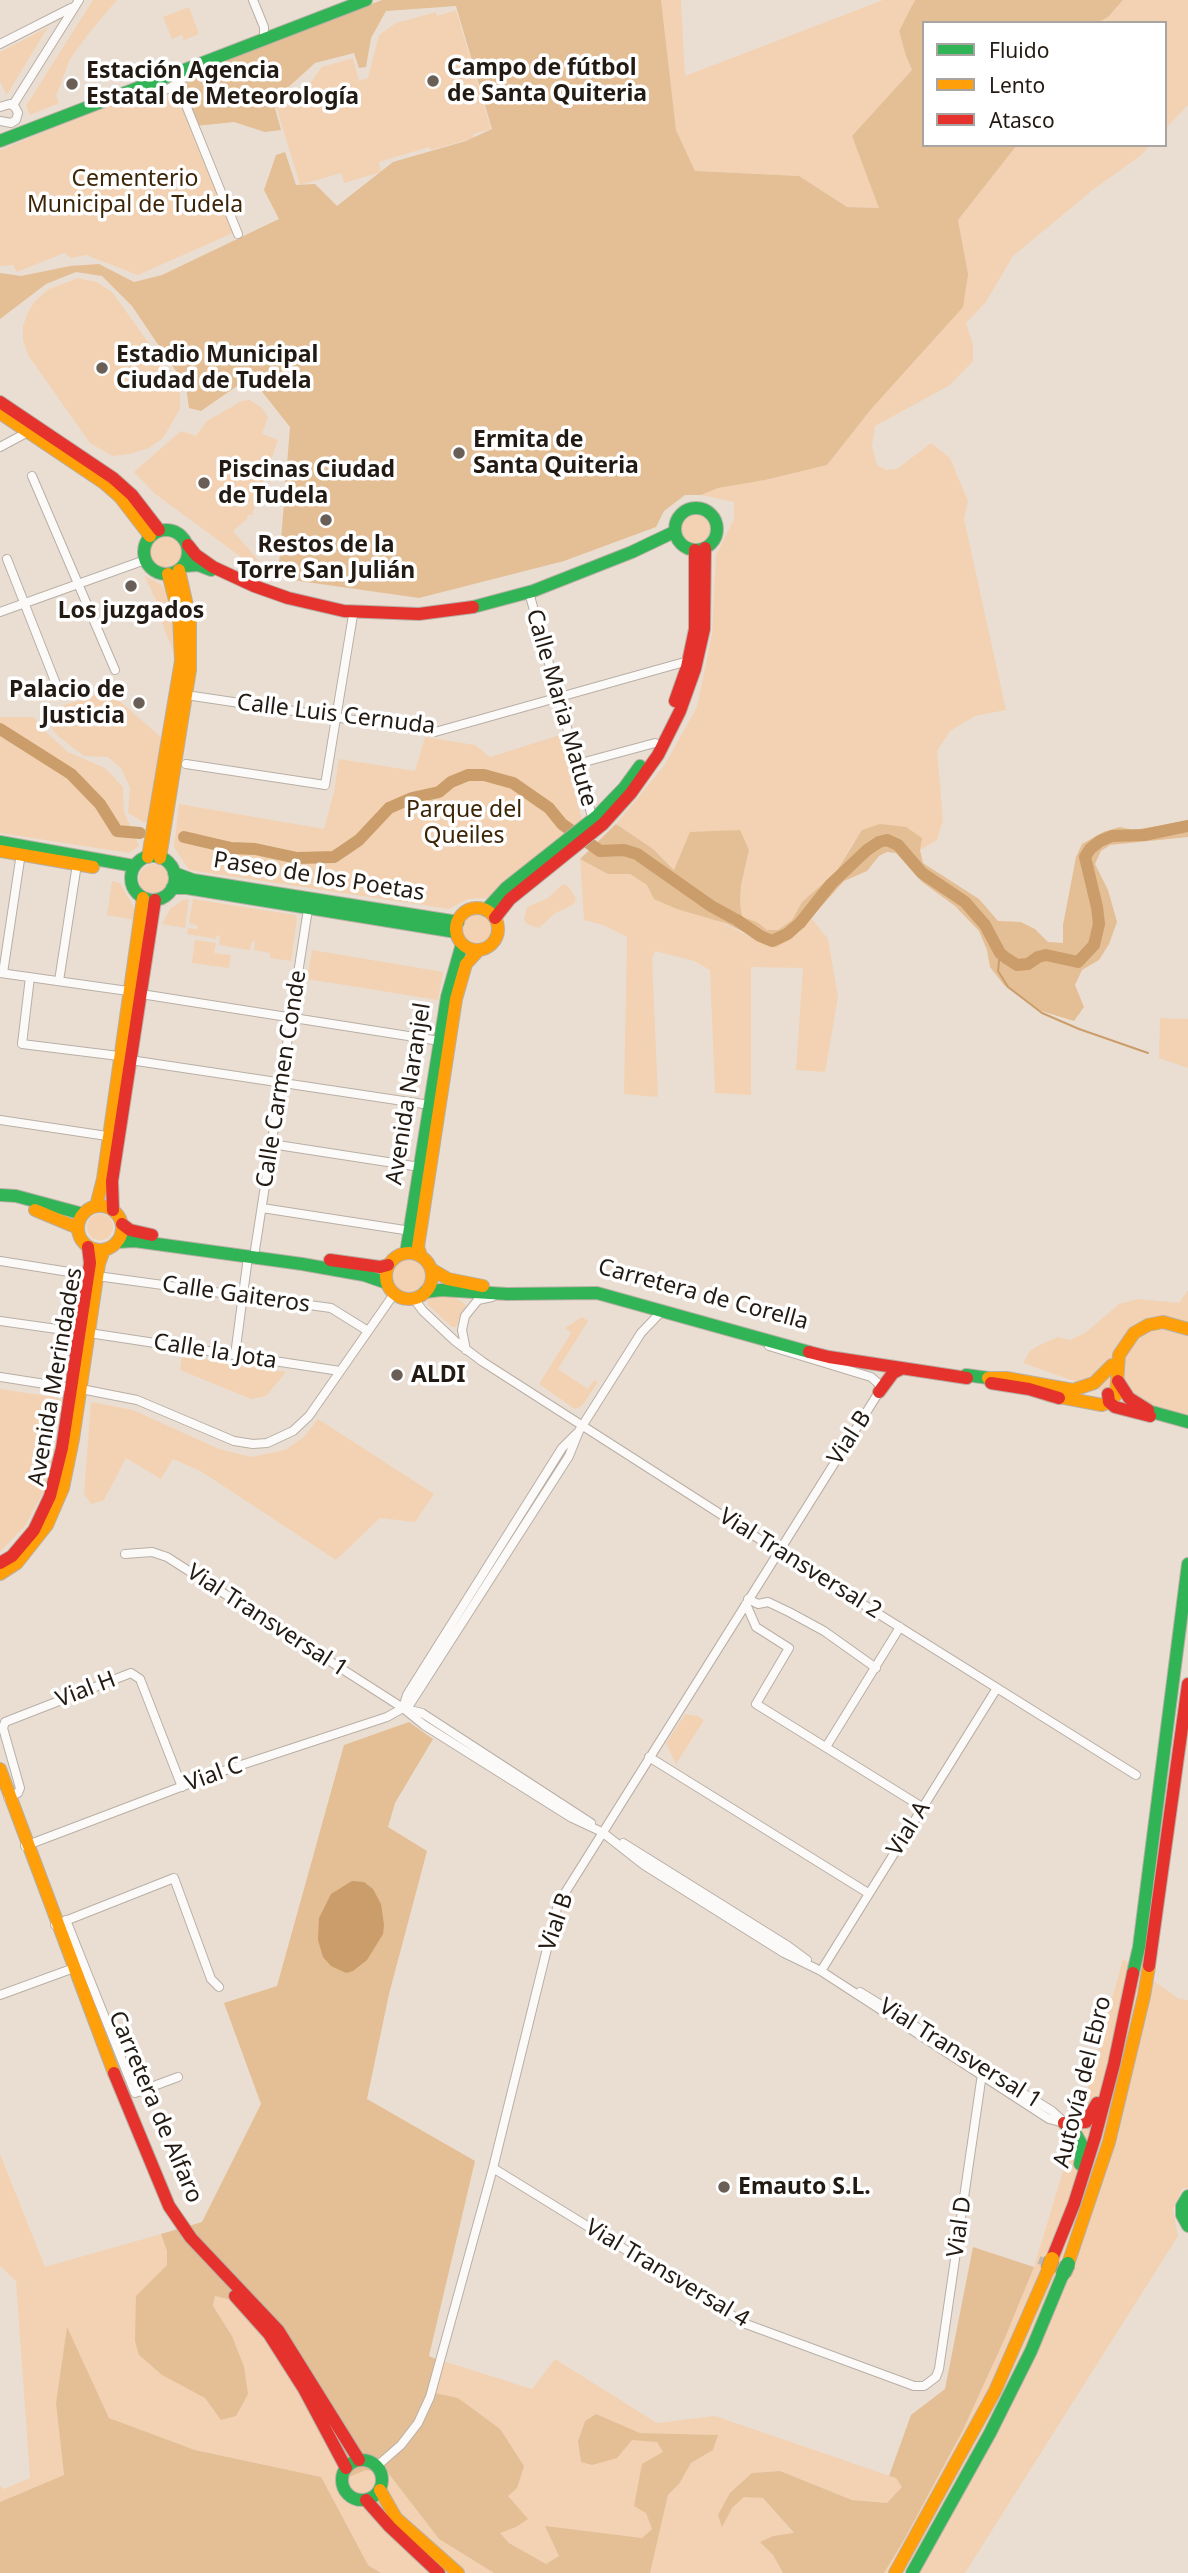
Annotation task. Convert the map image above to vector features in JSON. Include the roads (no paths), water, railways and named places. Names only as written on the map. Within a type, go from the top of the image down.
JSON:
[{"type":"main road","points":[[1,131],[10,109],[264,34],[353,0]]},
{"type":"main road","points":[[1,131],[117,96],[366,0]]},
{"type":"main road","points":[[0,402],[113,478],[132,495],[155,533]]},
{"type":"main road","points":[[0,413],[104,483],[155,533]]},
{"type":"main road","points":[[702,508],[716,521],[717,532],[713,541],[700,549],[681,544],[675,535],[677,517],[684,510],[702,508]]},
{"type":"main road","points":[[174,530],[185,538],[196,555],[222,572],[254,586],[344,611],[419,614],[476,607],[533,591],[675,535],[530,596],[496,606],[411,618],[353,615],[283,600],[198,565],[177,570],[154,571],[145,560],[144,547],[155,533],[174,530]]},
{"type":"main road","points":[[154,857],[181,653],[177,570],[189,556],[188,545]]},
{"type":"main road","points":[[598,822],[654,743],[673,707],[695,629],[700,549]]},
{"type":"main road","points":[[491,914],[631,793],[658,755],[680,711],[695,669],[704,629],[700,549]]},
{"type":"main road","points":[[0,851],[133,870],[154,857],[186,695],[192,644],[190,619],[177,570]]},
{"type":"main road","points":[[0,842],[133,870]]},
{"type":"main road","points":[[133,870],[133,888],[149,899],[168,894],[173,881],[167,861],[154,857]]},
{"type":"main road","name":"Paseo de los Poetas","points":[[173,881],[193,880],[459,933]]},
{"type":"main road","name":"Paseo de los Poetas","points":[[173,881],[187,888],[459,933]]},
{"type":"main road","points":[[149,899],[125,1058],[112,1181],[113,1210],[122,1224],[139,1233],[352,1272],[391,1289],[405,1299],[420,1295],[432,1279],[431,1269],[413,1254],[394,1258],[388,1265],[385,1278],[391,1289]]},
{"type":"main road","points":[[480,908],[491,914],[498,930],[497,938],[485,949],[478,951],[459,933],[466,911],[480,908]]},
{"type":"main road","name":"Avenida Naranjel","points":[[413,1254],[411,1231],[420,1167],[459,933]]},
{"type":"main road","name":"Avenida Naranjel","points":[[413,1254],[418,1247],[456,999],[467,964],[478,951]]},
{"type":"main road","points":[[125,1058],[107,1136],[103,1180],[96,1206],[83,1214],[78,1228],[82,1242],[88,1247],[135,1241],[373,1267],[388,1265]]},
{"type":"main road","points":[[0,1195],[16,1196],[83,1214]]},
{"type":"main road","points":[[0,1203],[27,1207],[78,1228]]},
{"type":"main road","points":[[96,1206],[113,1210]]},
{"type":"main road","points":[[110,1246],[121,1234],[122,1224]]},
{"type":"main road","name":"Avenida Merindades","points":[[0,1574],[17,1563],[47,1525],[63,1488],[93,1275],[110,1246]]},
{"type":"main road","name":"Avenida Merindades","points":[[88,1247],[93,1275]]},
{"type":"main road","name":"Carretera de Corella","points":[[431,1269],[448,1279],[493,1288],[592,1286],[819,1349],[966,1376]]},
{"type":"main road","name":"Carretera de Corella","points":[[420,1295],[456,1290],[507,1294],[597,1293],[786,1347],[872,1365],[966,1376]]},
{"type":"main road","points":[[1109,1402],[1107,1397],[1118,1344],[1134,1327],[1151,1319],[1188,1315]]},
{"type":"main road","points":[[966,1376],[1102,1405],[1115,1395],[1119,1355],[1128,1339],[1141,1328],[1163,1322],[1188,1329]]},
{"type":"main road","points":[[778,1349],[849,1361]]},
{"type":"main road","points":[[872,1365],[881,1373],[879,1392]]},
{"type":"main road","points":[[966,1376],[1009,1378],[1073,1390],[1086,1388],[1094,1383],[1112,1365]]},
{"type":"main road","points":[[879,1392],[893,1373],[901,1369]]},
{"type":"main road","points":[[988,1378],[1109,1402],[1154,1416]]},
{"type":"main road","points":[[1118,1381],[1129,1398],[1154,1416]]},
{"type":"main road","name":"Avenida Merindades","points":[[0,1563],[12,1556],[34,1530],[50,1496],[76,1389]]},
{"type":"main road","points":[[1049,1395],[1070,1402],[1186,1421]]},
{"type":"main road","name":"Autovía del Ebro","points":[[895,2573],[995,2391],[1074,2204],[1095,2137],[1135,1969],[1188,1564]]},
{"type":"main road","name":"Autovía del Ebro","points":[[912,2573],[990,2432],[1031,2351],[1065,2269],[1109,2142],[1144,1996],[1160,1899],[1188,1684]]},
{"type":"main road","points":[[1144,1996],[1155,1967],[1162,1933],[1188,1740]]},
{"type":"main road","name":"Carretera de Alfaro","points":[[0,1769],[8,1797],[59,1923],[73,1969],[141,2152],[165,2207],[193,2248],[269,2334],[304,2389],[346,2468]]},
{"type":"main road","name":"Carretera de Alfaro","points":[[0,1781],[8,1797]]},
{"type":"main road","name":"Carretera de Alfaro","points":[[73,1969],[144,2151],[169,2206],[191,2238],[278,2330],[359,2460]]},
{"type":"main road","points":[[1064,2123],[1086,2122],[1095,2111],[1124,1989],[1135,1969]]},
{"type":"main road","points":[[1050,2264],[1056,2235],[1082,2158],[1083,2147],[1077,2136],[1064,2123]]},
{"type":"main road","points":[[1188,2196],[1182,2206],[1182,2215],[1188,2226]]},
{"type":"main road","points":[[359,2460],[369,2461],[377,2466],[383,2478],[380,2490],[374,2497],[366,2500],[354,2498],[345,2491],[342,2479],[346,2468],[359,2460]]},
{"type":"main road","points":[[380,2490],[396,2518],[458,2573]]},
{"type":"main road","points":[[366,2500],[390,2527],[439,2573]]},
{"type":"street","points":[[253,0],[264,27],[264,34]]},
{"type":"street","points":[[0,44],[76,3]]},
{"type":"street","points":[[10,109],[76,3]]},
{"type":"street","points":[[117,96],[151,93],[177,83],[197,66]]},
{"type":"street","points":[[177,83],[238,234]]},
{"type":"street","points":[[0,447],[28,432]]},
{"type":"street","points":[[32,476],[115,670]]},
{"type":"street","points":[[7,559],[58,689]]},
{"type":"street","points":[[0,612],[145,560]]},
{"type":"street","name":"Calle Maria Matute","points":[[530,596],[577,764],[598,822]]},
{"type":"street","points":[[186,764],[325,785],[353,615]]},
{"type":"street","name":"Calle Luis Cernuda","points":[[186,695],[435,732],[688,661]]},
{"type":"street","points":[[577,764],[654,743]]},
{"type":"street","points":[[21,853],[1,973],[440,1041]]},
{"type":"street","points":[[59,981],[77,864]]},
{"type":"street","name":"Calle Carmen Conde","points":[[235,1355],[243,1296],[262,1208],[308,909]]},
{"type":"street","points":[[30,977],[22,1044],[430,1105]]},
{"type":"street","points":[[0,1120],[107,1136]]},
{"type":"street","points":[[271,1144],[420,1167]]},
{"type":"street","points":[[262,1208],[411,1231]]},
{"type":"street","name":"Calle Gaiteros","points":[[0,1261],[337,1310],[368,1331]]},
{"type":"street","points":[[0,1377],[137,1400],[234,1441],[253,1444],[283,1438],[301,1426],[368,1331],[391,1289]]},
{"type":"street","points":[[466,1350],[462,1331],[468,1310],[478,1300],[507,1294]]},
{"type":"street","name":"Vial Transversal 2","points":[[420,1295],[423,1311],[466,1350],[581,1429],[1136,1775]]},
{"type":"street","points":[[640,1304],[643,1312],[641,1332]]},
{"type":"street","points":[[403,1708],[407,1695],[562,1448],[581,1429],[641,1332],[662,1311]]},
{"type":"street","name":"Calle la Jota","points":[[0,1321],[340,1371]]},
{"type":"street","name":"Carretera de Corella","points":[[709,1325],[871,1377],[879,1384],[879,1392]]},
{"type":"street","name":"Vial B","points":[[377,2466],[401,2445],[418,2423],[430,2397],[493,2168],[558,1903],[879,1392]]},
{"type":"street","name":"Vial Transversal 1","points":[[125,1554],[152,1552],[167,1557],[403,1708],[424,1725],[572,1818],[603,1832],[644,1865],[784,1953],[821,1971],[983,2072],[1049,2119],[1064,2123]]},
{"type":"street","points":[[747,1602],[756,1627],[789,1648],[756,1704],[922,1807]]},
{"type":"street","name":"Vial Transversal 2","points":[[747,1602],[768,1602],[789,1612],[824,1631],[876,1668]]},
{"type":"street","points":[[826,1747],[900,1628]]},
{"type":"street","name":"Vial H","points":[[8,1797],[18,1793],[20,1788],[3,1728],[5,1722],[131,1673],[140,1679],[182,1787]]},
{"type":"street","name":"Vial A","points":[[821,1971],[997,1688]]},
{"type":"street","name":"Vial C","points":[[26,1845],[182,1787],[387,1717],[403,1708]]},
{"type":"street","points":[[649,1757],[868,1893]]},
{"type":"street","points":[[178,2077],[135,2093],[59,1923],[174,1878],[211,1979],[219,1987]]},
{"type":"street","points":[[0,1995],[73,1969]]},
{"type":"street","name":"Vial D","points":[[929,2383],[936,2377],[939,2369],[983,2072]]},
{"type":"street","name":"Vial Transversal 4","points":[[493,2168],[746,2324],[914,2386],[929,2383]]},
{"type":"waterway","points":[[0,729],[71,774],[100,804],[117,831],[140,833]]},
{"type":"waterway","points":[[184,837],[231,848],[255,849],[297,858],[334,857],[359,840],[389,808],[412,798],[439,792],[451,782],[468,775],[484,775],[513,783],[549,808],[562,824],[600,851],[624,850],[637,854],[711,906],[733,918]]},
{"type":"waterway","points":[[737,920],[772,941],[787,934],[800,923],[831,884],[867,850],[887,840],[898,845],[922,873],[965,902],[985,925],[1000,953],[1006,958],[1017,965],[1028,964],[1046,955],[1078,962],[1094,945],[1099,924],[1085,857],[1090,849],[1112,836],[1144,835],[1188,826]]},
{"type":"waterway","points":[[1000,953],[998,971],[1008,987],[1042,1013],[1148,1053]]},
{"type":"tunnel","points":[[1039,2260],[1073,2273]]},
{"type":"place","name":"Campo de fútbol de Santa Quiteria","points":[[433,81]]},
{"type":"place","name":"Estación Agencia Estatal de Meteorología","points":[[72,84]]},
{"type":"place","name":"Estadio Municipal Ciudad de Tudela","points":[[102,368]]},
{"type":"place","name":"Ermita de Santa Quiteria","points":[[459,453]]},
{"type":"place","name":"Piscinas Ciudad de Tudela","points":[[204,483]]},
{"type":"place","name":"Restos de la Torre San Julián","points":[[326,520]]},
{"type":"place","name":"Los juzgados","points":[[131,586]]},
{"type":"place","name":"Palacio de Justicia","points":[[139,703]]},
{"type":"place","name":"ALDI","points":[[397,1375]]},
{"type":"place","name":"Emauto S.L.","points":[[724,2187]]},
{"type":"park label","name":"Cementerio Municipal de Tudela","points":[[135,192]]},
{"type":"park label","name":"Parque del Queiles","points":[[464,823]]}]
